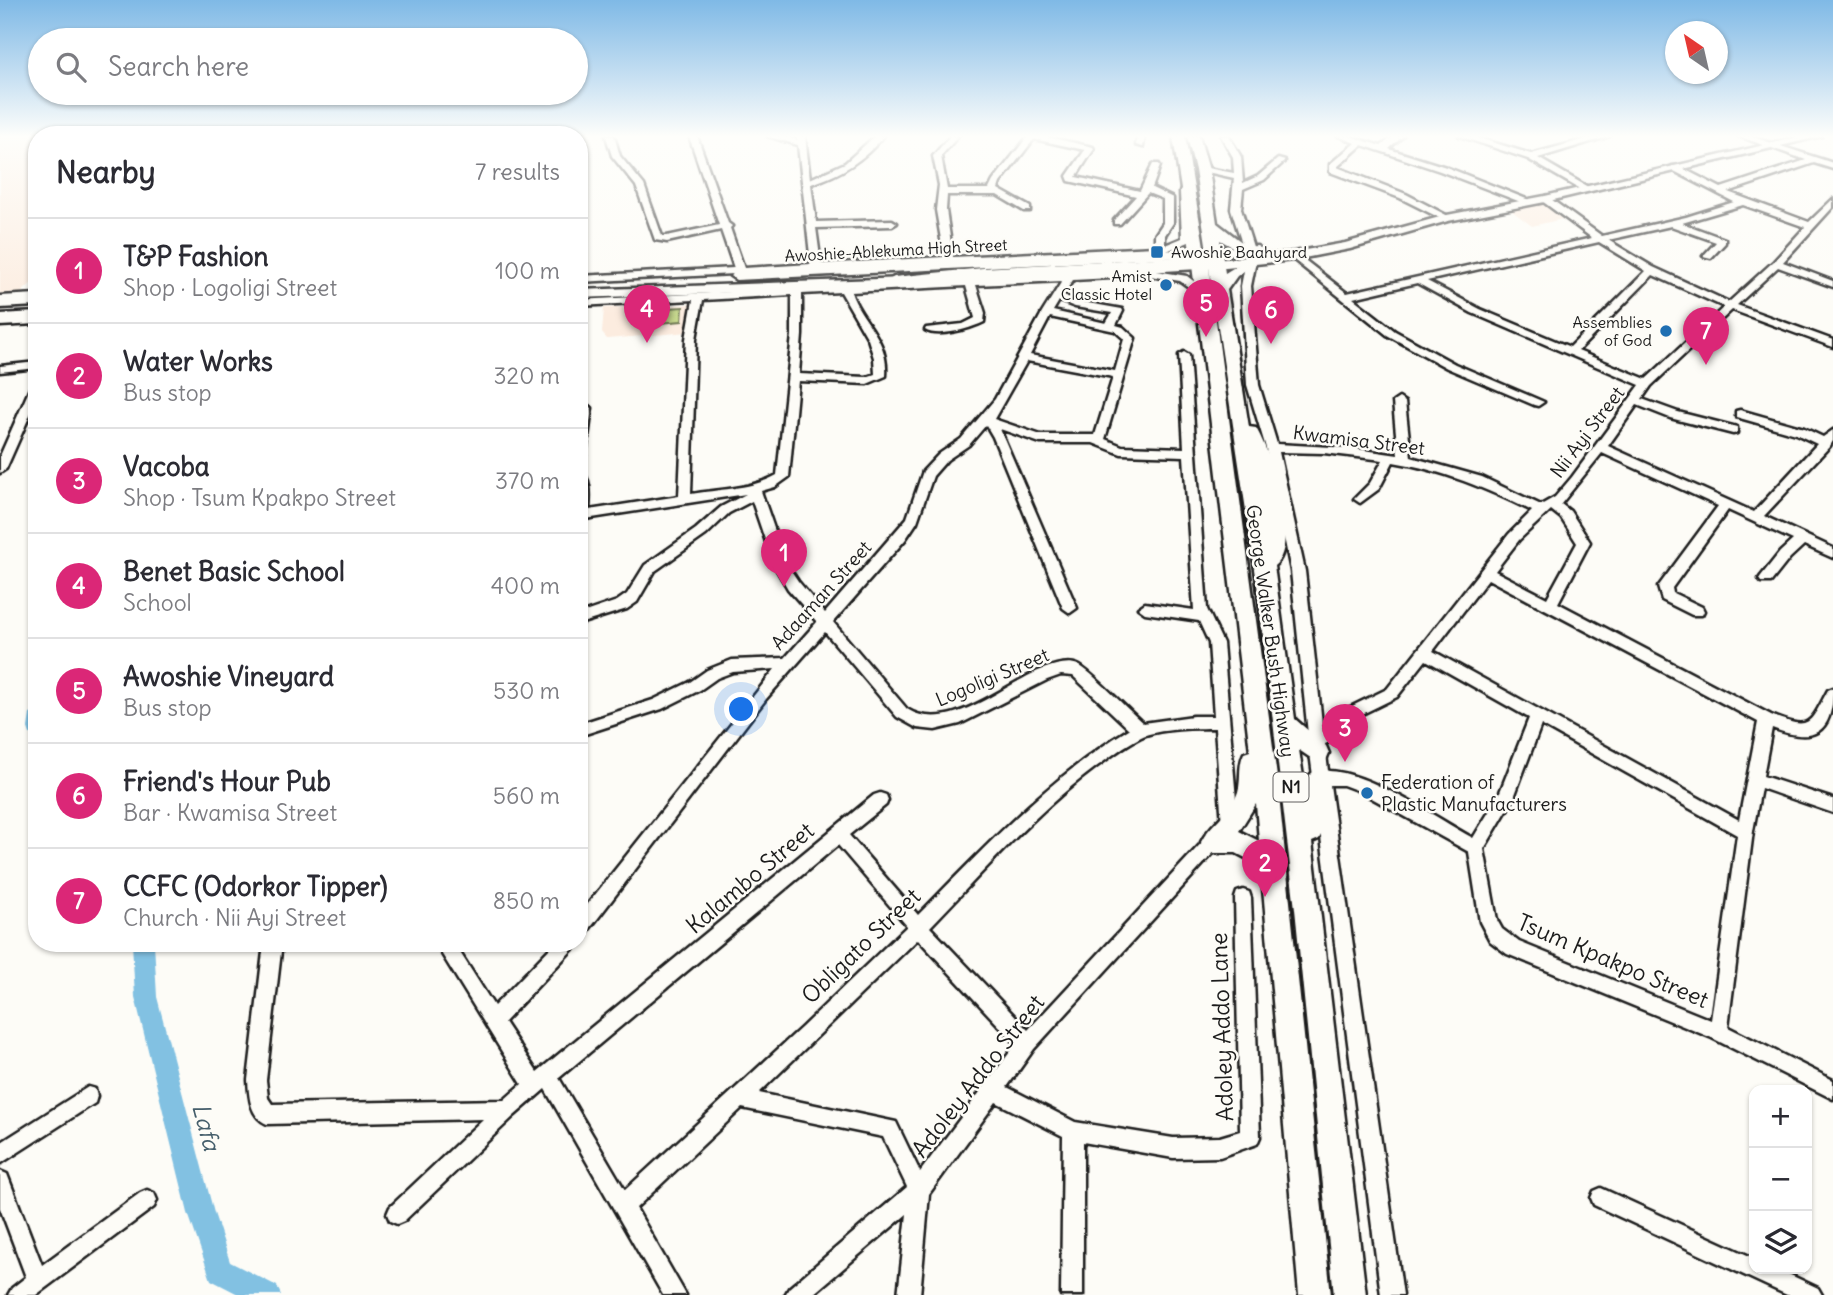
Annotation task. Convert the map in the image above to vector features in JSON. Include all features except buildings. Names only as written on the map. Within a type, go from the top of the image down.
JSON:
[{"type":"highway","name":"George Walker Bush Highway","points":[[1190,196],[1198,258],[1238,412],[1266,576],[1308,909],[1350,1295]]},
{"type":"highway","name":"George Walker Bush Highway","points":[[1198,258],[1210,224],[1206,196]]},
{"type":"highway","points":[[1205,288],[1231,273],[1248,254],[1210,224]]},
{"type":"highway","points":[[894,281],[996,271],[1198,258]]},
{"type":"highway","name":"George Walker Bush Highway","points":[[1205,288],[1265,777],[1315,1295]]},
{"type":"highway","points":[[1213,842],[1241,812],[1250,794],[1253,776],[1242,659],[1247,633]]},
{"type":"highway","points":[[1284,723],[1317,747]]},
{"type":"highway","points":[[1308,909],[1315,877],[1308,801],[1311,789],[1322,778]]},
{"type":"highway","points":[[1213,842],[1238,842],[1271,859]]},
{"type":"main road","points":[[1248,254],[1294,256],[1346,246],[1447,218],[1555,196]]},
{"type":"main road","points":[[1248,254],[1389,234]]},
{"type":"main road","name":"Awoshie-Ablekuma High Street","points":[[588,294],[1088,255],[1198,258],[1248,254]]},
{"type":"main road","name":"Awoshie-Ablekuma High Street","points":[[588,281],[862,286],[894,281]]},
{"type":"main road","points":[[0,301],[28,299]]},
{"type":"main road","points":[[0,320],[28,319]]},
{"type":"street","points":[[644,196],[658,238],[667,239],[727,226]]},
{"type":"street","points":[[716,196],[740,271]]},
{"type":"street","points":[[809,196],[816,267]]},
{"type":"street","points":[[942,196],[941,210],[949,260]]},
{"type":"street","points":[[1010,196],[1027,209]]},
{"type":"street","points":[[1117,222],[1139,196]]},
{"type":"street","points":[[1160,249],[1160,235],[1168,223],[1168,198],[1161,196]]},
{"type":"street","name":"George Walker Bush Highway","points":[[1185,196],[1188,233]]},
{"type":"street","points":[[1238,196],[1236,209],[1248,254]]},
{"type":"street","points":[[1404,196],[1447,218]]},
{"type":"street","points":[[1514,196],[1529,202]]},
{"type":"street","points":[[1732,196],[1810,226]]},
{"type":"street","points":[[1545,199],[1652,270],[1729,306],[1833,344]]},
{"type":"street","points":[[1344,297],[1671,222],[1743,202]]},
{"type":"street","name":"Nii Ayi Street","points":[[1317,747],[1333,734],[1347,715],[1392,693],[1514,537],[1546,507],[1559,500],[1576,480],[1647,384],[1777,263],[1833,202]]},
{"type":"street","points":[[1671,222],[1722,241],[1708,256]]},
{"type":"street","points":[[812,225],[892,223]]},
{"type":"street","name":"Awoshie-Ablekuma High Street","points":[[588,280],[1088,255],[1179,245],[1186,240],[1188,233]]},
{"type":"street","name":"Kwamisa Street","points":[[1248,254],[1246,286],[1253,385],[1272,449],[1301,448],[1405,461],[1444,469],[1546,507]]},
{"type":"street","points":[[1294,256],[1391,333],[1420,350],[1538,402]]},
{"type":"street","points":[[1777,263],[1833,284]]},
{"type":"street","points":[[1572,351],[1652,270]]},
{"type":"street","name":"Awoshie-Ablekuma High Street","points":[[588,303],[797,294],[862,286],[971,284],[1162,273],[1205,288]]},
{"type":"street","name":"Adaaman Street","points":[[588,917],[682,794],[789,663],[825,625],[913,519],[927,474],[988,419],[1069,278]]},
{"type":"street","points":[[1418,280],[1476,311],[1647,384]]},
{"type":"street","points":[[930,330],[965,327],[979,320],[980,313],[971,284]]},
{"type":"street","points":[[793,376],[867,381],[880,376],[881,366],[868,328],[850,305],[845,290]]},
{"type":"street","points":[[588,616],[622,605],[632,598],[650,568],[701,532],[725,510],[754,491],[778,482],[783,477],[793,376],[797,294]]},
{"type":"street","points":[[1058,297],[1075,304],[1118,311],[1110,326]]},
{"type":"street","points":[[685,498],[690,351],[698,299]]},
{"type":"street","points":[[1047,313],[1110,326],[1127,333],[1130,338],[1100,440]]},
{"type":"street","points":[[1184,355],[1200,609],[1216,643],[1230,824]]},
{"type":"street","points":[[1025,357],[1119,375]]},
{"type":"street","points":[[0,369],[28,366]]},
{"type":"street","points":[[1635,400],[1674,415],[1733,430]]},
{"type":"street","points":[[1399,402],[1405,461]]},
{"type":"street","points":[[0,469],[28,406]]},
{"type":"street","points":[[1740,414],[1829,438],[1756,517]]},
{"type":"street","points":[[988,419],[1040,439],[1100,440],[1121,450],[1191,452]]},
{"type":"street","points":[[988,419],[999,437],[1070,608]]},
{"type":"street","points":[[1600,447],[1833,553]]},
{"type":"street","points":[[1272,449],[1298,571],[1317,747],[1392,1295]]},
{"type":"street","points":[[1360,499],[1375,486],[1388,459]]},
{"type":"street","points":[[588,515],[685,498],[754,491]]},
{"type":"street","name":"Logoligi Street","points":[[754,491],[780,563],[793,586],[902,713],[919,723],[946,721],[995,701],[1051,671],[1068,667],[1076,670],[1140,730]]},
{"type":"street","points":[[1697,611],[1667,596],[1665,587],[1725,505]]},
{"type":"street","points":[[1546,507],[1568,514],[1576,534],[1584,542],[1550,605]]},
{"type":"street","points":[[1766,579],[1803,539]]},
{"type":"street","points":[[1488,573],[1766,719],[1794,730],[1807,732],[1815,728],[1833,694]]},
{"type":"street","points":[[1145,608],[1204,617]]},
{"type":"street","points":[[1423,652],[1745,831]]},
{"type":"street","points":[[588,727],[657,705],[695,686],[712,674],[732,666],[789,663]]},
{"type":"street","points":[[1322,778],[1343,778],[1364,786],[1476,848],[1505,800],[1538,715]]},
{"type":"street","points":[[1718,1032],[1745,831],[1766,719]]},
{"type":"street","points":[[1140,730],[1194,722],[1223,722]]},
{"type":"street","name":"Obligato Street","points":[[622,1207],[918,928],[1014,828],[1107,749],[1140,730]]},
{"type":"street","points":[[1756,780],[1833,806]]},
{"type":"street","points":[[839,835],[880,800]]},
{"type":"street","name":"Kalambo Street","points":[[397,1214],[507,1110],[839,835],[918,928],[1028,1043]]},
{"type":"street","name":"Adoley Addo Street","points":[[796,1295],[919,1190],[1028,1043],[1213,842]]},
{"type":"street","name":"Tsum Kpakpo Street","points":[[1476,848],[1489,922],[1496,935],[1513,948],[1718,1032],[1833,1090]]},
{"type":"street","name":"Adoley Addo Lane","points":[[992,1090],[1073,1132],[1173,1148],[1220,1147],[1250,1137],[1243,898]]},
{"type":"street","points":[[272,952],[257,1080],[258,1101],[267,1114],[507,1110]]},
{"type":"street","points":[[450,952],[493,1020],[542,1082],[675,1295]]},
{"type":"street","points":[[493,1020],[559,952]]},
{"type":"street","points":[[0,1154],[88,1096]]},
{"type":"street","points":[[738,1098],[889,1129],[919,1190],[909,1295]]},
{"type":"street","points":[[1072,1295],[1073,1132]]},
{"type":"street","points":[[0,1181],[38,1281]]},
{"type":"street","points":[[1601,1198],[1811,1295]]},
{"type":"street","points":[[19,1295],[147,1200]]},
{"type":"shaded area","points":[[0,196],[28,196],[28,286],[21,293],[0,294]]},
{"type":"shaded area","points":[[1542,201],[1567,218],[1532,226],[1508,208]]},
{"type":"shaded area","points":[[692,304],[689,332],[607,339],[602,333],[604,308]]},
{"type":"green space","points":[[683,307],[682,321],[636,325],[637,310]]},
{"type":"waterway","name":"Lafa","points":[[144,952],[146,997],[201,1213],[220,1271],[268,1295]]},
{"type":"place","name":"Awoshie Baahyard","points":[[1157,252]]},
{"type":"place","name":"Amist Classic Hotel","points":[[1166,285]]},
{"type":"place","name":"Assemblies of God","points":[[1666,331]]},
{"type":"place","name":"Awoshie Vineyard","points":[[1206,337]]},
{"type":"place","name":"Benet Basic School","points":[[647,343]]},
{"type":"place","name":"Friend's Hour Pub","points":[[1271,344]]},
{"type":"place","name":"CCFC (Odorkor Tipper)","points":[[1706,365]]},
{"type":"place","name":"T&P Fashion","points":[[784,587]]},
{"type":"place","name":"Vacoba","points":[[1345,762]]},
{"type":"place","name":"Federation of Plastic Manufacturers","points":[[1367,793]]},
{"type":"place","name":"Water Works","points":[[1265,897]]}]
